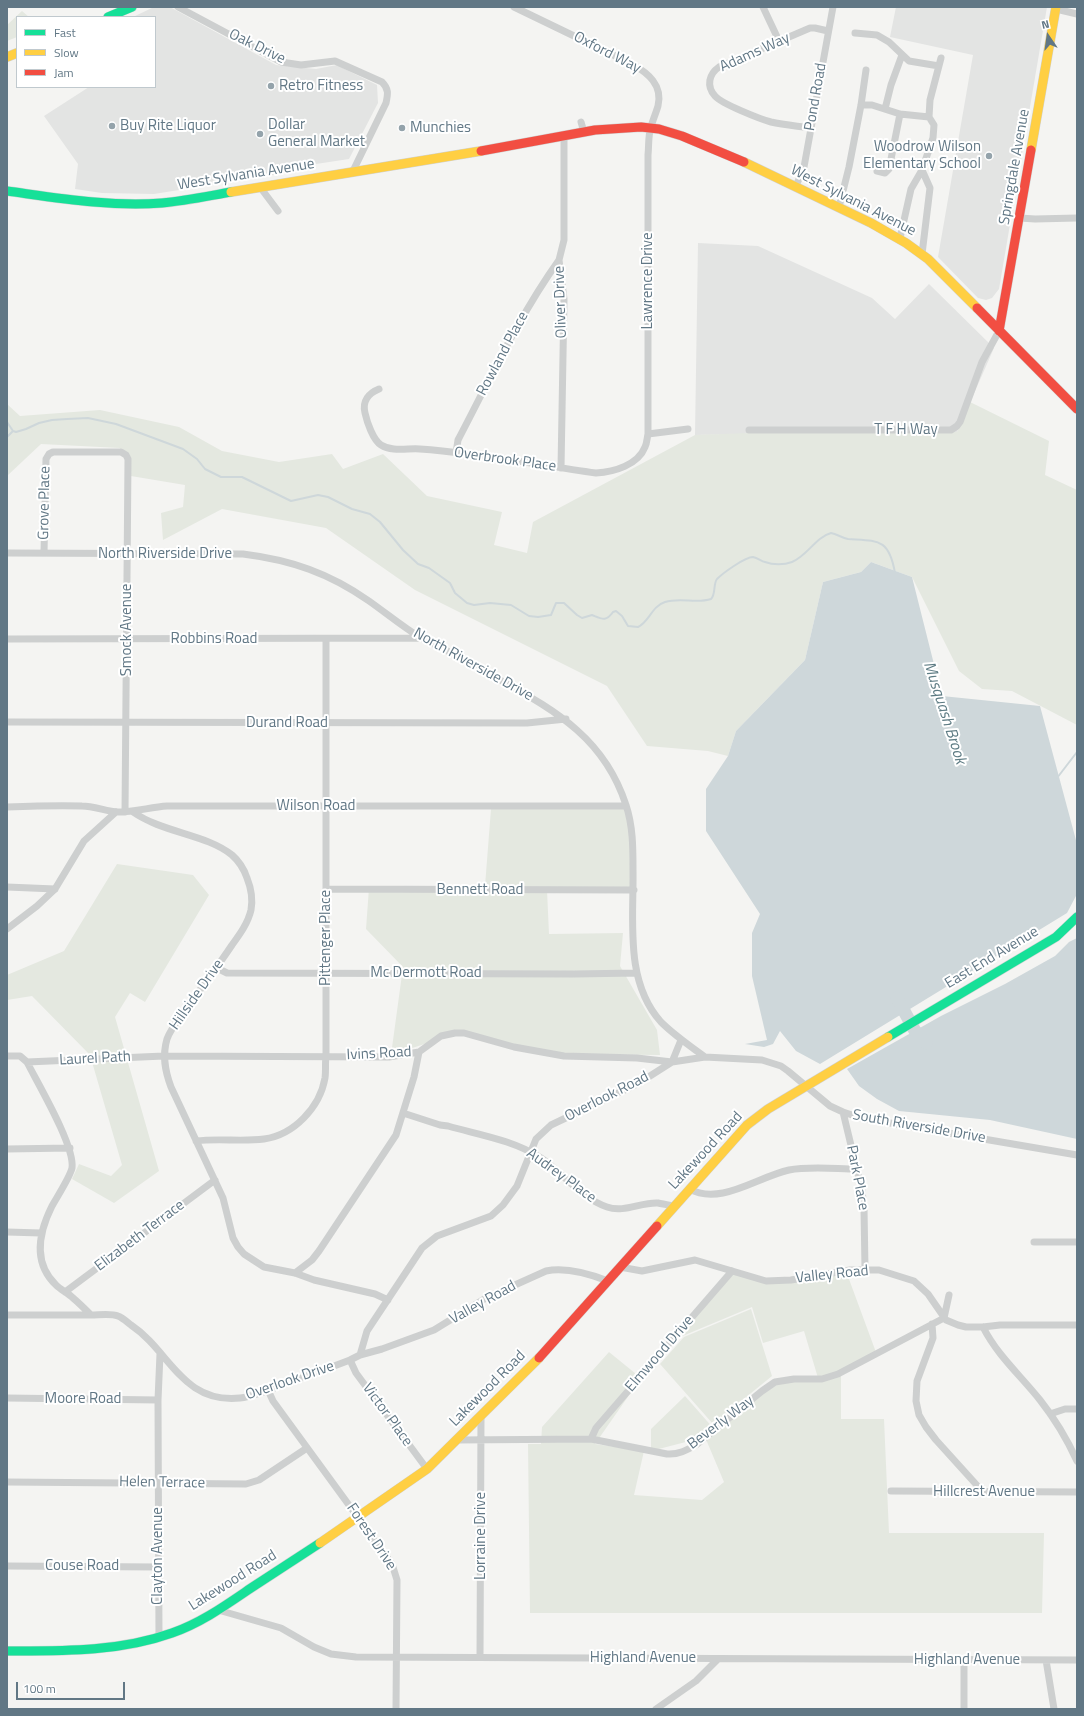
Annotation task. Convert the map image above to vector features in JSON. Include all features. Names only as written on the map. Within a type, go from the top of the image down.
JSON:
[{"type":"main road","points":[[110,16],[132,7]]},
{"type":"main road","name":"Springdale Avenue","points":[[999,331],[1056,8]]},
{"type":"main road","name":"West Sylvania Avenue","points":[[7,191],[94,202],[151,204],[564,137],[584,132],[637,127],[650,128],[692,140],[796,186],[900,238],[922,254],[1077,409]]},
{"type":"main road","name":"East End Avenue","points":[[917,1019],[1056,937],[1077,917]]},
{"type":"main road","name":"Lakewood Road","points":[[7,1651],[70,1652],[98,1650],[120,1647],[159,1638],[182,1629],[218,1610],[414,1479],[427,1469],[457,1440],[550,1346],[673,1206],[747,1125],[768,1109],[917,1019]]},
{"type":"street","name":"Oak Drive","points":[[178,7],[281,62],[302,65],[330,61],[341,62],[382,82],[386,86],[388,92],[386,103],[353,171]]},
{"type":"street","name":"Oxford Way","points":[[514,7],[646,72],[654,80],[658,94],[658,104],[650,128]]},
{"type":"street","points":[[763,7],[779,41]]},
{"type":"street","name":"Pond Road","points":[[796,186],[804,167],[833,7]]},
{"type":"street","points":[[1056,8],[1077,14]]},
{"type":"street","name":"Adams Way","points":[[811,128],[762,119],[719,99],[715,96],[710,86],[711,74],[719,67],[810,28],[828,31]]},
{"type":"street","points":[[855,33],[877,35],[889,42],[909,61],[939,66]]},
{"type":"street","points":[[885,109],[891,85],[902,56]]},
{"type":"street","points":[[900,238],[911,189],[922,170],[933,138],[934,125],[929,117],[930,100],[941,58]]},
{"type":"street","points":[[839,208],[861,106],[866,70]]},
{"type":"street","points":[[861,106],[872,105],[900,114],[929,117]]},
{"type":"street","points":[[877,171],[885,173],[889,169],[900,114]]},
{"type":"street","points":[[581,122],[584,132]]},
{"type":"street","name":"Lawrence Drive","points":[[648,434],[648,155],[650,128]]},
{"type":"street","name":"Oliver Drive","points":[[561,468],[564,298],[559,260],[564,240],[564,137]]},
{"type":"street","points":[[922,170],[930,188],[922,254]]},
{"type":"street","points":[[260,187],[278,211]]},
{"type":"street","points":[[1020,218],[1077,218]]},
{"type":"street","name":"Rowland Place","points":[[456,453],[458,440],[524,315],[543,282],[559,260]]},
{"type":"street","name":"T F H Way","points":[[749,430],[947,431],[953,429],[960,422],[982,362],[999,331]]},
{"type":"street","name":"Overbrook Place","points":[[379,389],[368,396],[365,411],[377,441],[386,447],[420,448],[596,474],[617,470],[630,463],[645,447],[648,434]]},
{"type":"street","points":[[648,434],[688,429]]},
{"type":"street","name":"Grove Place","points":[[44,553],[46,459],[49,454],[53,452],[120,452]]},
{"type":"street","name":"Smock Avenue","points":[[120,452],[126,455],[128,459],[127,722],[125,812]]},
{"type":"street","name":"North Riverside Drive","points":[[7,553],[243,554],[294,563],[321,573],[348,587],[421,638],[531,697],[566,719],[585,736],[605,761],[626,806],[632,835],[634,961],[641,990],[660,1021],[681,1040],[705,1057]]},
{"type":"street","name":"Robbins Road","points":[[7,639],[421,638]]},
{"type":"street","name":"Pittenger Place","points":[[196,1141],[263,1139],[290,1129],[308,1113],[318,1098],[325,1077],[327,806],[326,639]]},
{"type":"street","name":"Durand Road","points":[[7,722],[527,723],[566,719]]},
{"type":"street","name":"Wilson Road","points":[[7,807],[82,806],[116,812],[133,812],[146,808],[167,806],[626,806]]},
{"type":"street","points":[[7,929],[37,906],[55,889],[84,841],[116,812]]},
{"type":"street","name":"Hillside Drive","points":[[133,812],[144,820],[222,848],[233,856],[244,871],[252,897],[251,910],[245,926],[217,968],[182,1013],[167,1039],[164,1056],[165,1070],[171,1087],[226,1206],[233,1238],[244,1254],[264,1267],[376,1294],[388,1300]]},
{"type":"street","points":[[7,887],[55,889]]},
{"type":"street","name":"Bennett Road","points":[[326,889],[634,890]]},
{"type":"street","name":"Mc Dermott Road","points":[[217,968],[227,973],[637,973]]},
{"type":"street","name":"Ivins Road","points":[[164,1056],[389,1056],[419,1052],[441,1036],[455,1032],[545,1054],[584,1057],[637,1058],[672,1062],[705,1057]]},
{"type":"street","points":[[672,1062],[681,1040]]},
{"type":"street","points":[[296,1274],[312,1260],[339,1222],[396,1135],[414,1077],[419,1052]]},
{"type":"street","points":[[7,1056],[20,1056],[26,1062],[70,1148],[71,1170],[44,1223],[41,1233],[40,1252],[45,1268],[56,1285],[91,1315]]},
{"type":"street","name":"Laurel Path","points":[[26,1062],[164,1056]]},
{"type":"street","name":"South Riverside Drive","points":[[705,1057],[746,1059],[773,1063],[788,1071],[830,1106],[862,1118],[1077,1156]]},
{"type":"street","name":"Overlook Road","points":[[530,1152],[536,1139],[551,1125],[639,1083],[672,1062]]},
{"type":"street","name":"Park Place","points":[[843,1112],[857,1169],[864,1208],[865,1269]]},
{"type":"street","name":"Audrey Place","points":[[403,1113],[440,1125],[519,1146],[541,1158],[593,1200],[605,1206],[611,1208],[623,1208],[658,1203],[673,1206]]},
{"type":"street","points":[[7,1149],[70,1148]]},
{"type":"street","points":[[360,1355],[364,1336],[419,1252],[426,1244],[445,1232],[478,1222],[491,1216],[503,1205],[517,1186],[530,1152]]},
{"type":"street","points":[[689,1189],[698,1194],[706,1195],[738,1189],[790,1170],[857,1169]]},
{"type":"street","name":"Elizabeth Terrace","points":[[66,1292],[215,1180]]},
{"type":"street","points":[[7,1232],[41,1233]]},
{"type":"street","points":[[1034,1242],[1077,1242]]},
{"type":"street","name":"Valley Road","points":[[620,1267],[642,1271],[696,1260],[766,1281],[791,1280],[850,1270],[879,1270],[914,1281],[928,1294],[944,1318]]},
{"type":"street","name":"Valley Road","points":[[360,1355],[382,1349],[434,1330],[486,1298],[546,1271],[563,1271],[597,1277],[608,1281]]},
{"type":"street","name":"Elmwood Drive","points":[[591,1439],[596,1428],[732,1271]]},
{"type":"street","points":[[948,1295],[944,1318],[966,1327],[1000,1325],[1077,1325]]},
{"type":"street","name":"Overlook Drive","points":[[7,1315],[91,1315],[119,1317],[136,1328],[150,1341],[178,1375],[188,1383],[212,1395],[225,1398],[239,1398],[268,1390],[360,1355]]},
{"type":"street","name":"Beverly Way","points":[[457,1440],[591,1439],[670,1454],[688,1450],[775,1382],[794,1379],[822,1379],[838,1374],[944,1318]]},
{"type":"street","points":[[932,1324],[933,1338],[917,1381],[916,1401],[919,1414],[926,1427],[936,1440],[983,1492]]},
{"type":"street","points":[[983,1327],[991,1342],[1041,1401],[1061,1430],[1077,1461]]},
{"type":"street","name":"Clayton Avenue","points":[[159,1638],[158,1400],[160,1354]]},
{"type":"street","name":"Victor Place","points":[[350,1360],[356,1373],[427,1469]]},
{"type":"street","name":"Forest Drive","points":[[268,1390],[273,1400],[392,1564],[396,1572],[396,1709]]},
{"type":"street","name":"Moore Road","points":[[7,1398],[158,1400]]},
{"type":"street","points":[[1050,1414],[1065,1408],[1077,1408]]},
{"type":"street","name":"Lorraine Drive","points":[[480,1657],[481,1416]]},
{"type":"street","name":"Helen Terrace","points":[[7,1482],[246,1484],[254,1482],[307,1448]]},
{"type":"street","name":"Hillcrest Avenue","points":[[891,1491],[1077,1492]]},
{"type":"street","name":"Couse Road","points":[[7,1566],[158,1566]]},
{"type":"street","name":"Highland Avenue","points":[[218,1610],[281,1628],[314,1647],[331,1654],[356,1657],[1077,1660]]},
{"type":"street","points":[[656,1709],[696,1681],[718,1658]]},
{"type":"street","points":[[964,1660],[964,1709]]},
{"type":"street","points":[[1046,1660],[1054,1709]]},
{"type":"shaded area","points":[[154,7],[170,7],[276,65],[316,69],[337,65],[377,85],[378,103],[349,159],[316,164],[310,169],[154,194],[102,193],[75,189],[78,164],[44,116],[87,88],[156,88],[156,16],[135,16]]},
{"type":"shaded area","name":"Woodrow Wilson Elementary School","points":[[896,7],[1047,7],[999,289],[992,298],[986,300],[978,298],[938,257],[973,55],[890,37]]},
{"type":"shaded area","points":[[22,11],[28,16],[17,16]]},
{"type":"shaded area","points":[[16,17],[16,37],[7,41],[7,25]]},
{"type":"shaded area","points":[[698,243],[758,246],[872,298],[895,319],[929,284],[994,348],[957,432],[695,435]]},
{"type":"shaded area","points":[[970,402],[1049,441],[1045,475],[1077,490],[1077,725],[1012,691],[982,689],[959,671],[912,577],[871,562],[861,572],[823,582],[805,660],[736,731],[728,756],[708,751],[647,746],[607,686],[415,590],[326,528],[222,509],[163,540],[161,513],[183,507],[185,485],[131,476],[120,448],[41,444],[7,476],[7,404],[20,416],[100,410],[179,427],[222,451],[279,462],[332,454],[343,469],[383,454],[427,496],[502,512],[494,545],[527,553],[533,522],[695,435],[776,432],[957,432]]},
{"type":"shaded area","points":[[628,807],[634,889],[547,890],[549,934],[623,933],[620,966],[657,1030],[660,1055],[549,1054],[464,1031],[391,1055],[403,967],[366,929],[369,888],[485,886],[491,809]]},
{"type":"shaded area","points":[[117,864],[193,875],[209,895],[145,1002],[130,993],[115,1017],[159,1171],[114,1203],[72,1179],[79,1164],[111,1176],[122,1165],[90,1055],[32,996],[7,1000],[7,975],[64,951]]},
{"type":"shaded area","points":[[732,1271],[773,1282],[846,1271],[877,1355],[841,1373],[841,1419],[884,1419],[889,1533],[1044,1533],[1042,1613],[530,1613],[528,1444],[541,1444],[542,1427],[609,1352],[641,1378],[595,1444],[644,1451],[634,1495],[702,1500],[724,1482],[705,1437],[651,1451],[651,1429],[685,1396],[714,1429],[777,1382],[818,1378],[804,1331],[763,1343],[752,1307],[673,1340]]},
{"type":"shaded area","points":[[751,1309],[772,1376],[713,1424],[660,1364],[684,1337]]},
{"type":"water","points":[[871,562],[912,577],[942,696],[1040,706],[1077,844],[1077,894],[1067,913],[820,1064],[796,1051],[780,1031],[773,1044],[764,1047],[745,1044],[767,1040],[752,976],[752,933],[760,914],[706,831],[706,789],[728,756],[736,731],[805,660],[823,582],[861,572]]},
{"type":"water","points":[[1077,938],[1077,1139],[990,1120],[899,1111],[877,1099],[859,1086],[847,1069],[941,1016],[1005,984],[1055,956],[1069,942]]},
{"type":"waterway","name":"Musquash Brook","points":[[7,437],[13,431],[16,432],[39,423],[52,420],[88,418],[116,424],[183,449],[197,459],[205,469],[221,477],[242,477],[291,501],[318,495],[328,497],[352,509],[370,514],[380,522],[403,550],[418,564],[429,568],[450,583],[455,593],[467,603],[474,605],[490,603],[511,605],[529,616],[538,617],[551,615],[556,603],[564,603],[582,618],[592,615],[604,619],[616,611],[622,616],[628,626],[638,627],[645,622],[657,607],[665,602],[677,600],[700,601],[711,599],[713,597],[717,579],[740,562],[753,557],[771,564],[789,563],[802,556],[821,538],[831,533],[848,539],[874,541],[885,547],[889,553],[895,573]]},
{"type":"waterway","points":[[7,422],[13,431]]},
{"type":"waterway","points":[[1057,778],[1077,752]]},
{"type":"waterway","name":"Musquash Brook","points":[[897,998],[915,1031],[926,1043]]},
{"type":"traffic: fast","points":[[110,16],[132,7]]},
{"type":"traffic: fast","points":[[7,191],[65,199],[123,204],[162,203],[231,192]]},
{"type":"traffic: fast","points":[[888,1037],[1056,937],[1077,917]]},
{"type":"traffic: fast","points":[[7,1651],[49,1651],[111,1647],[132,1644],[172,1633],[183,1629],[213,1613],[320,1543]]},
{"type":"traffic: slow","points":[[1031,150],[1056,7]]},
{"type":"traffic: slow","points":[[7,57],[16,53]]},
{"type":"traffic: slow","points":[[231,192],[481,151]]},
{"type":"traffic: slow","points":[[744,162],[871,223],[906,243],[928,259],[977,308]]},
{"type":"traffic: slow","points":[[657,1226],[747,1125],[768,1109],[888,1037]]},
{"type":"traffic: slow","points":[[320,1543],[427,1469],[539,1358]]},
{"type":"traffic: jam","points":[[481,151],[595,130],[641,127],[659,129],[682,136],[744,162]]},
{"type":"traffic: jam","points":[[999,331],[1031,150]]},
{"type":"traffic: jam","points":[[977,308],[1077,409]]},
{"type":"traffic: jam","points":[[539,1358],[657,1226]]},
{"type":"place","name":"Retro Fitness","points":[[271,86]]},
{"type":"place","name":"Buy Rite Liquor","points":[[112,126]]},
{"type":"place","name":"Munchies","points":[[402,128]]},
{"type":"place","name":"Dollar General Market","points":[[260,134]]},
{"type":"place","name":"Woodrow Wilson Elementary School","points":[[989,156]]}]
